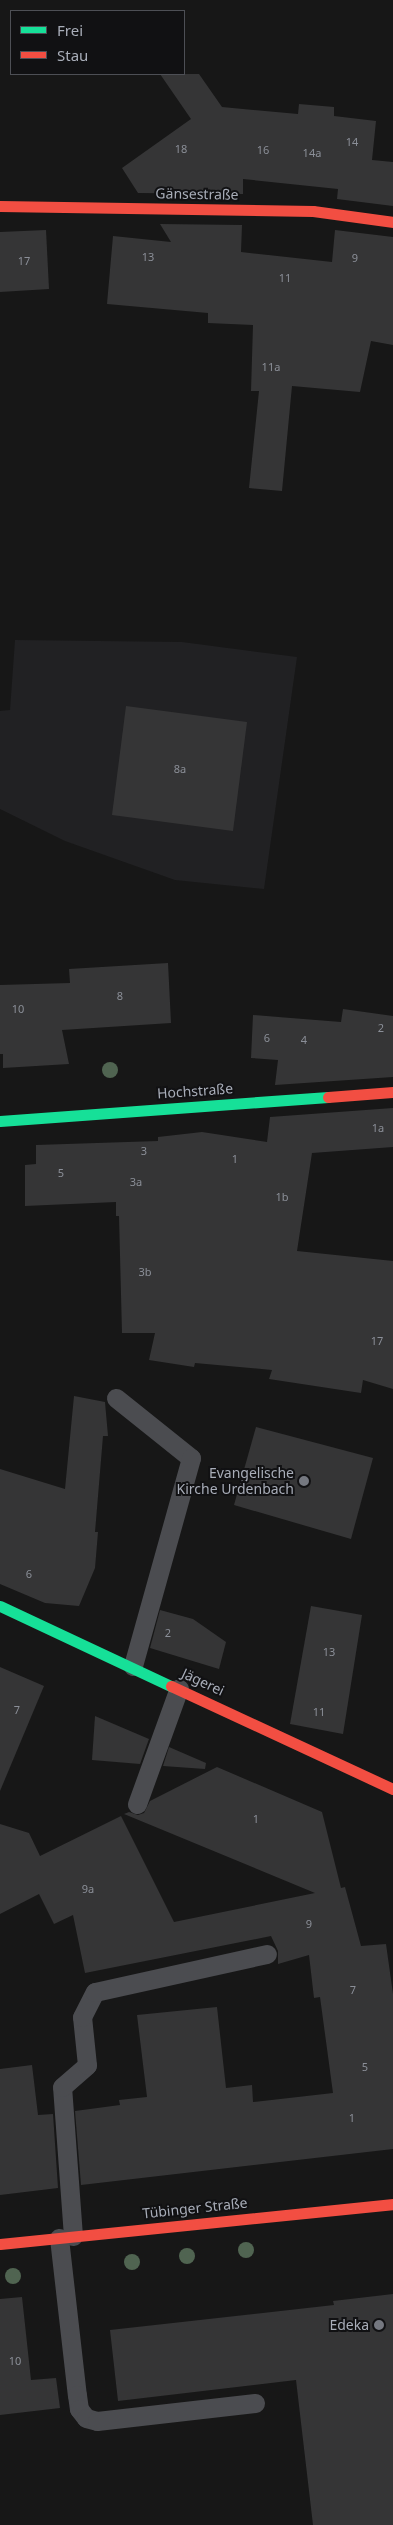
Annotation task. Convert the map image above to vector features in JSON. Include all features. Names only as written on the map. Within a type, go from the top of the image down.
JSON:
[{"type":"street","name":"Gänsestraße","points":[[0,206],[313,211],[393,222]]},
{"type":"street","name":"Hochstraße","points":[[0,1120],[393,1092]]},
{"type":"street","name":"Jägerei","points":[[0,1606],[133,1666],[393,1789]]},
{"type":"street","name":"Tübinger Straße","points":[[0,2244],[393,2204]]},
{"type":"lane","points":[[116,1398],[191,1458],[133,1666]]},
{"type":"lane","points":[[138,1804],[179,1688]]},
{"type":"lane","points":[[255,2403],[97,2421],[86,2418],[80,2409],[77,2395],[66,2237],[62,2087],[87,2065],[82,2017],[95,1992],[267,1954]]},
{"type":"shaded area","points":[[15,640],[182,642],[297,657],[264,889],[175,880],[65,841],[0,809],[0,711],[10,710]]},
{"type":"building","points":[[199,74],[222,107],[298,114],[299,104],[334,107],[334,116],[376,121],[372,160],[393,162],[393,206],[337,199],[338,189],[243,179],[243,194],[138,193],[122,168],[191,119],[161,75]]},
{"type":"building","points":[[160,224],[242,225],[241,252],[332,262],[335,230],[393,237],[393,345],[371,341],[360,392],[292,386],[282,491],[249,488],[259,391],[251,391],[253,325],[208,323],[208,313],[107,304],[113,236],[171,242]]},
{"type":"building","points":[[46,230],[49,289],[0,292],[0,232]]},
{"type":"building","points":[[126,706],[247,722],[233,831],[112,815]]},
{"type":"building","points":[[168,963],[171,1023],[62,1030],[69,1064],[3,1068],[3,1054],[0,1054],[0,985],[70,983],[69,969]]},
{"type":"building","points":[[343,1009],[393,1016],[393,1077],[275,1085],[278,1060],[251,1058],[253,1015],[341,1022]]},
{"type":"building","points":[[393,1108],[393,1147],[312,1153],[297,1251],[393,1261],[393,1389],[363,1380],[361,1393],[269,1379],[272,1370],[195,1363],[194,1367],[149,1360],[155,1333],[122,1333],[119,1216],[116,1216],[116,1202],[25,1206],[25,1165],[36,1164],[36,1145],[158,1141],[158,1137],[202,1132],[267,1142],[270,1117]]},
{"type":"building","points":[[74,1396],[105,1402],[108,1436],[103,1436],[95,1532],[98,1532],[95,1568],[79,1606],[45,1603],[0,1584],[0,1469],[65,1489]]},
{"type":"building","name":"Evangelische Kirche Urdenbach","points":[[256,1427],[373,1458],[351,1539],[234,1505]]},
{"type":"building","points":[[311,1606],[362,1615],[343,1734],[290,1724]]},
{"type":"building","points":[[160,1610],[193,1619],[226,1642],[219,1669],[150,1648]]},
{"type":"building","points":[[0,1667],[44,1686],[0,1791]]},
{"type":"building","points":[[95,1716],[149,1739],[140,1764],[92,1760]]},
{"type":"building","points":[[169,1747],[206,1763],[205,1769],[163,1766]]},
{"type":"building","points":[[217,1767],[322,1812],[341,1888],[345,1887],[361,1946],[386,1944],[393,1994],[393,2149],[81,2185],[75,2111],[120,2105],[119,2100],[147,2097],[137,2015],[217,2007],[226,2088],[252,2085],[253,2102],[333,2093],[320,1997],[314,1998],[309,1955],[278,1964],[278,1951],[271,1936],[85,1973],[73,1915],[54,1924],[39,1894],[0,1914],[0,1824],[29,1833],[40,1856],[121,1816],[174,1922],[315,1893],[124,1814],[129,1812],[138,1815],[144,1813],[150,1801]]},
{"type":"building","points":[[32,2065],[38,2115],[53,2114],[58,2188],[0,2195],[0,2069]]},
{"type":"building","points":[[393,2294],[393,2525],[313,2525],[296,2380],[118,2401],[110,2330],[334,2305],[333,2301]]},
{"type":"building","points":[[22,2297],[31,2380],[56,2378],[60,2408],[0,2415],[0,2299]]},
{"type":"traffic: fast","points":[[0,1121],[328,1097]]},
{"type":"traffic: fast","points":[[0,1606],[171,1686]]},
{"type":"traffic: jam","points":[[0,206],[313,211],[393,222]]},
{"type":"traffic: jam","points":[[328,1097],[393,1092]]},
{"type":"traffic: jam","points":[[171,1686],[393,1789]]},
{"type":"traffic: jam","points":[[0,2244],[393,2204]]},
{"type":"place","name":"Evangelische Kirche Urdenbach","points":[[304,1481]]},
{"type":"place","name":"Edeka","points":[[379,2325]]}]
